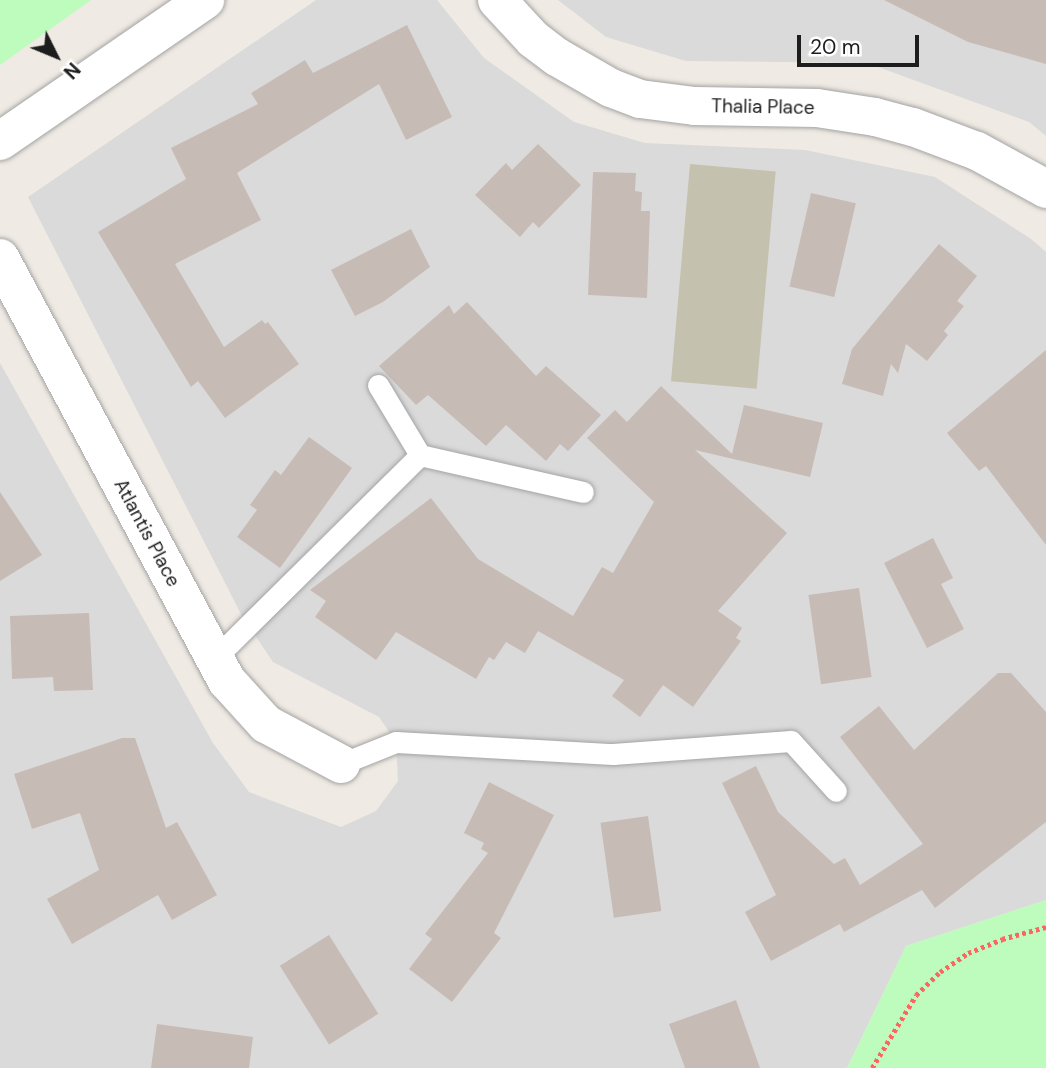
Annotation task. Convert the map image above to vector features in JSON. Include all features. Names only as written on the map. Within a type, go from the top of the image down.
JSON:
[{"type":"street","points":[[0,141],[205,0]]},
{"type":"street","name":"Thalia Place","points":[[496,0],[533,38],[558,57],[611,88],[640,99],[695,106],[817,108],[875,117],[913,127],[977,150],[1046,189]]},
{"type":"street","name":"Atlantis Place","points":[[0,258],[227,681],[266,724],[341,764]]},
{"type":"lane","points":[[378,385],[421,456],[583,492]]},
{"type":"lane","points":[[215,658],[421,456]]},
{"type":"lane","points":[[341,764],[396,742],[612,754],[791,741],[836,791]]},
{"type":"path","points":[[872,1068],[916,995],[940,972],[980,948],[1046,927]]},
{"type":"shaded area","points":[[316,0],[437,0],[484,58],[574,122],[645,143],[805,150],[935,177],[1031,239],[1046,252],[1046,900],[906,946],[847,1068],[0,1068],[0,363],[213,743],[249,792],[341,827],[376,811],[398,781],[396,742],[379,717],[273,662],[242,616],[28,197]]},
{"type":"shaded area","points":[[558,0],[1046,0],[1046,136],[1029,122],[867,63],[686,61],[606,37]]},
{"type":"shaded area","points":[[690,164],[776,171],[757,389],[671,381]]},
{"type":"green space","points":[[0,0],[91,0],[0,65]]},
{"type":"green space","points":[[1046,900],[1046,1068],[847,1068],[906,946]]},
{"type":"building","points":[[884,0],[1046,0],[1046,64],[968,42]]},
{"type":"building","points":[[407,25],[452,117],[406,140],[379,84],[237,173],[261,220],[175,264],[224,347],[262,320],[265,324],[268,322],[299,364],[225,418],[198,381],[191,387],[98,232],[186,179],[171,148],[258,104],[251,93],[305,60],[313,73]]},
{"type":"building","points":[[538,144],[581,185],[539,228],[533,222],[520,237],[475,195],[506,163],[512,170]]},
{"type":"building","points":[[593,172],[636,173],[635,191],[642,192],[641,211],[650,211],[647,298],[588,295]]},
{"type":"building","points":[[811,193],[856,203],[834,297],[789,287]]},
{"type":"building","points":[[411,229],[430,267],[383,302],[355,316],[331,270]]},
{"type":"building","points":[[939,244],[977,276],[957,301],[964,306],[944,331],[948,335],[927,361],[906,344],[898,373],[891,364],[883,396],[842,384],[852,349]]},
{"type":"building","points":[[467,302],[536,376],[546,366],[601,415],[568,451],[560,444],[546,461],[506,425],[486,446],[428,395],[416,405],[379,366],[449,305],[454,314]]},
{"type":"building","points":[[1046,350],[1046,545],[986,466],[979,471],[947,433]]},
{"type":"building","points":[[661,386],[732,454],[744,405],[823,423],[810,477],[695,450],[787,533],[718,611],[742,628],[736,638],[741,641],[693,707],[663,685],[640,717],[612,696],[624,680],[538,631],[525,653],[506,642],[494,660],[489,657],[476,679],[396,632],[376,660],[315,617],[326,601],[310,590],[431,498],[478,559],[573,616],[602,567],[613,573],[654,502],[587,438],[615,410],[627,422]]},
{"type":"building","points":[[309,437],[352,468],[280,568],[237,537],[257,510],[250,505],[275,470],[281,475]]},
{"type":"building","points":[[0,492],[42,555],[0,581]]},
{"type":"building","points":[[933,538],[953,578],[941,584],[964,629],[927,648],[884,563]]},
{"type":"building","points":[[859,588],[872,677],[821,684],[808,595]]},
{"type":"building","points":[[89,613],[93,690],[54,691],[53,677],[12,679],[10,616]]},
{"type":"building","points":[[998,673],[1011,673],[1046,712],[1046,822],[935,908],[922,890],[844,932],[840,924],[771,961],[745,912],[776,895],[722,783],[756,766],[778,812],[834,864],[845,858],[860,885],[923,844],[840,737],[879,706],[914,750]]},
{"type":"building","points":[[122,738],[135,738],[166,828],[177,822],[217,895],[172,920],[158,895],[72,944],[47,899],[99,870],[80,813],[32,829],[14,774]]},
{"type":"building","points":[[489,782],[554,815],[494,933],[501,938],[452,1002],[409,969],[432,939],[425,934],[488,853],[481,849],[484,843],[464,833]]},
{"type":"building","points":[[648,816],[661,911],[614,918],[600,823]]},
{"type":"building","points":[[329,935],[378,1014],[329,1045],[280,966]]},
{"type":"building","points":[[736,1000],[760,1068],[685,1068],[669,1024]]},
{"type":"building","points":[[157,1024],[253,1037],[249,1068],[151,1068]]}]
